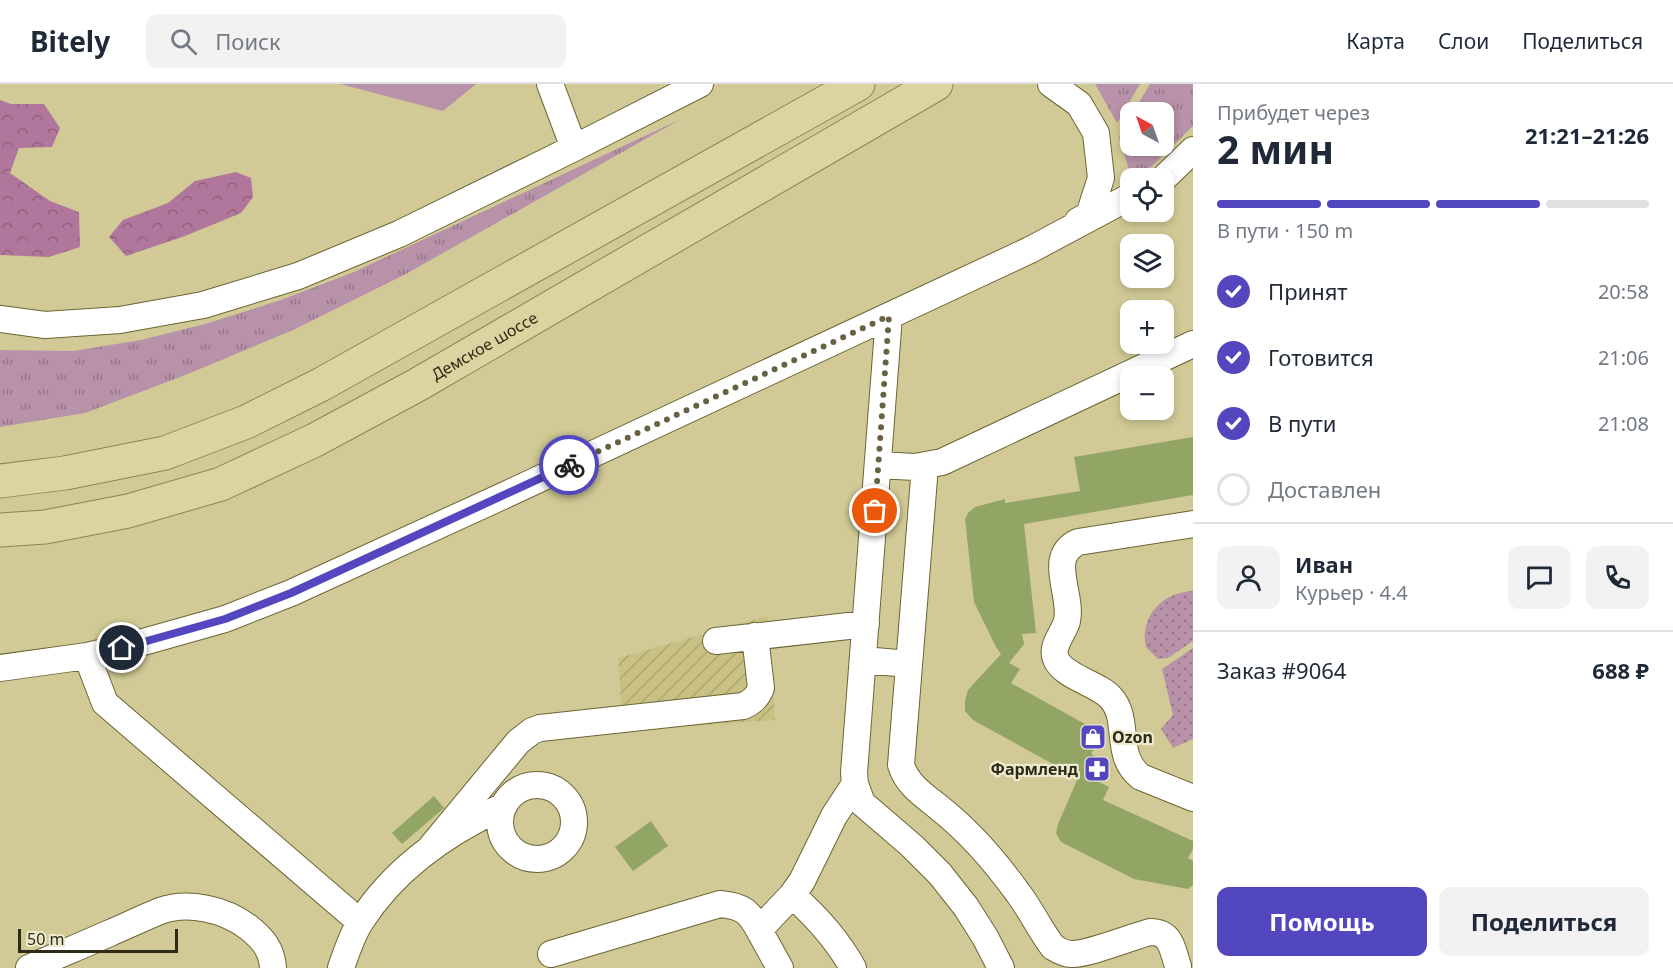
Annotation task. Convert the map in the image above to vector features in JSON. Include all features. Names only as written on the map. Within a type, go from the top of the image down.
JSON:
[{"type":"main road","points":[[0,481],[65,473],[165,453],[246,422],[322,384],[858,84]]},
{"type":"main road","name":"Демское шоссе","points":[[0,530],[45,527],[128,511],[221,484],[315,440],[417,385],[936,84]]},
{"type":"street","points":[[550,84],[574,148]]},
{"type":"street","points":[[0,319],[45,324],[120,320],[213,302],[298,276],[399,234],[700,84]]},
{"type":"street","points":[[1030,250],[1089,215],[1101,177],[1096,133],[1079,104],[1051,84]]},
{"type":"street","points":[[1174,168],[1193,150]]},
{"type":"street","points":[[0,668],[87,656],[161,638],[225,619],[291,593],[1030,250],[1120,202]]},
{"type":"street","points":[[889,316],[855,784],[862,803],[912,846],[966,907],[1001,968]]},
{"type":"street","points":[[878,465],[925,466],[955,457],[1193,344]]},
{"type":"street","points":[[925,466],[901,765],[906,778],[993,860],[1053,946],[1060,951],[1070,954],[1083,953],[1150,932],[1157,932],[1167,938],[1181,965]]},
{"type":"street","points":[[1193,524],[1070,545],[1065,550],[1062,564],[1067,618],[1054,654],[1060,666],[1103,691],[1113,700],[1118,710],[1126,759],[1135,773],[1193,798]]},
{"type":"street","points":[[716,641],[866,624]]},
{"type":"street","points":[[431,847],[518,742],[532,731],[540,728],[743,706],[749,703],[759,694],[761,688],[755,636]]},
{"type":"street","points":[[87,656],[105,703],[360,922]]},
{"type":"street","points":[[863,660],[909,664]]},
{"type":"street","points":[[759,930],[802,881],[834,816],[855,784]]},
{"type":"street","points":[[341,968],[360,922],[408,867],[431,847],[476,819],[504,806]]},
{"type":"street","points":[[792,895],[832,935],[853,968]]},
{"type":"street","points":[[551,954],[720,904],[741,908],[751,916],[780,968]]},
{"type":"street","points":[[29,968],[162,911],[190,907],[220,912],[248,927],[268,947],[273,968]]},
{"type":"shaded area","points":[[768,616],[775,720],[623,731],[618,658]]},
{"type":"green space","points":[[340,84],[476,84],[443,111]]},
{"type":"green space","points":[[1095,84],[1140,84],[1129,102],[1120,102],[1120,118],[1117,123]]},
{"type":"green space","points":[[1150,84],[1193,84],[1193,126],[1174,145],[1174,102],[1139,102]]},
{"type":"green space","points":[[0,100],[11,104],[44,104],[60,128],[52,147],[19,148],[10,173],[50,201],[79,212],[80,247],[49,257],[0,255]]},
{"type":"green space","points":[[681,119],[404,275],[293,330],[183,376],[85,413],[0,427],[0,350],[73,351],[141,340],[205,324],[281,300],[354,272]]},
{"type":"green space","points":[[1125,156],[1162,156],[1149,168],[1128,168]]},
{"type":"green space","points":[[236,172],[251,178],[253,197],[241,213],[185,236],[126,256],[109,237],[123,220],[168,203],[195,181]]},
{"type":"green space","points":[[1193,591],[1193,641],[1168,658],[1158,659],[1145,643],[1145,632],[1150,615],[1161,602],[1168,598]]},
{"type":"green space","points":[[1193,648],[1193,739],[1173,748],[1161,729],[1173,715],[1162,669]]},
{"type":"building","points":[[1193,437],[1193,495],[1024,524],[1036,633],[1022,634],[1024,644],[1009,663],[1020,669],[1011,683],[1103,734],[1091,754],[1108,763],[1099,782],[1109,787],[1103,800],[1193,841],[1193,849],[1188,858],[1193,861],[1193,885],[1188,889],[1134,879],[1061,842],[1056,833],[1058,824],[1078,778],[973,720],[965,711],[968,690],[1001,654],[974,602],[965,519],[975,507],[1005,499],[1005,503],[1080,491],[1074,457]]},
{"type":"building","points":[[434,796],[444,808],[402,844],[392,833]]},
{"type":"building","points":[[651,821],[668,846],[633,871],[615,847]]},
{"type":"way so far","points":[[569,465],[889,316],[875,511]]},
{"type":"place","name":"Ozon","points":[[1093,737]]},
{"type":"place","name":"Фармленд","points":[[1097,769]]},
{"type":"route","points":[[122,648],[225,619],[291,593],[569,465]]}]
